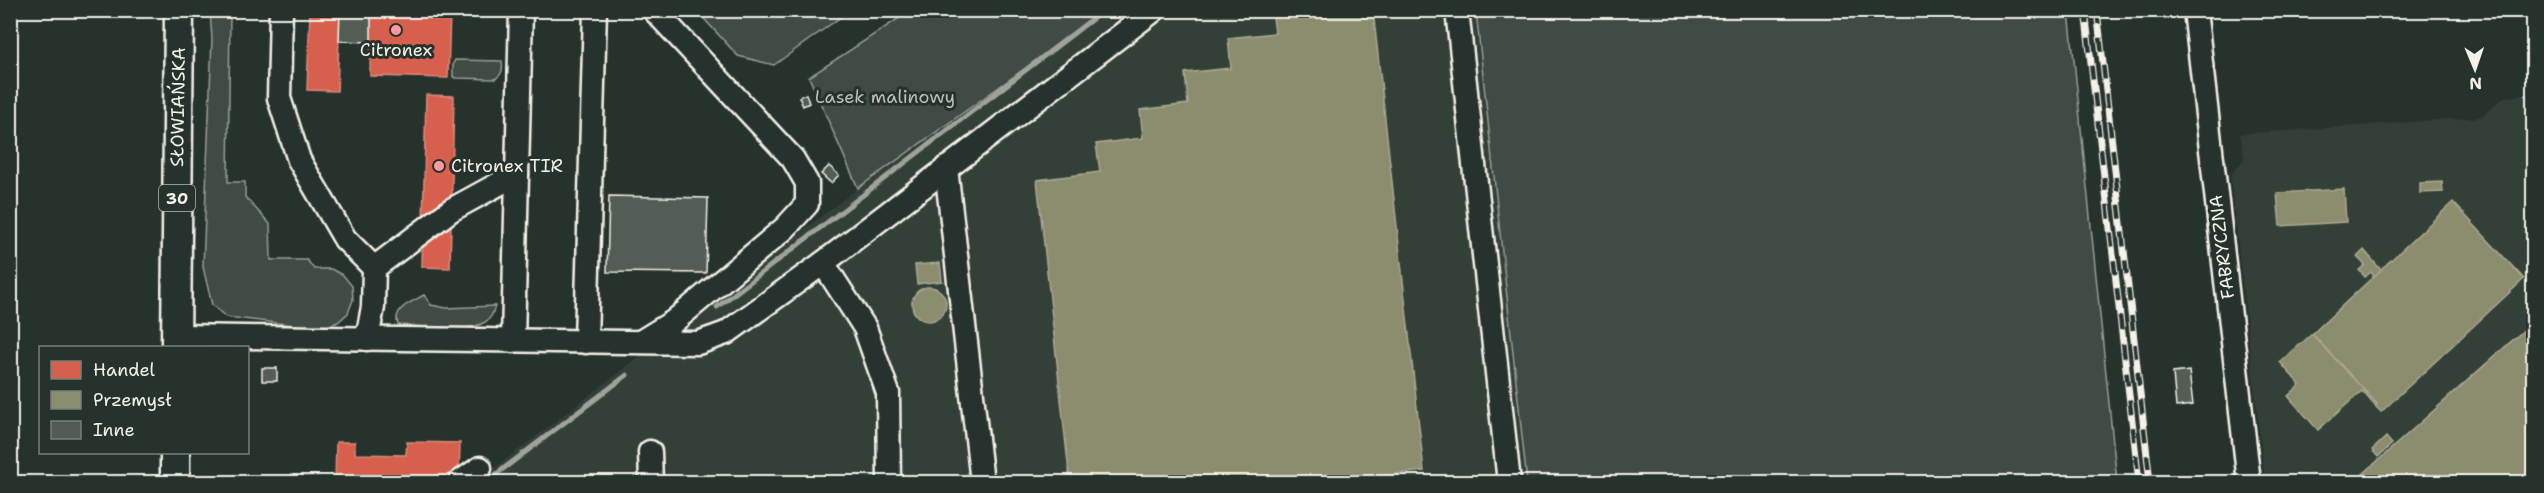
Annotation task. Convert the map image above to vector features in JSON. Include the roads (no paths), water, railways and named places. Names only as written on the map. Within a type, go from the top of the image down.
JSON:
[{"type":"main road","name":"SŁOWIAŃSKA","points":[[176,342],[179,10]]},
{"type":"main road","points":[[175,454],[175,483]]},
{"type":"street","points":[[281,10],[279,98],[299,160],[345,239],[374,268],[373,307],[367,339]]},
{"type":"street","points":[[513,341],[520,10]]},
{"type":"street","points":[[586,342],[595,10]]},
{"type":"street","points":[[642,341],[682,315],[785,228],[807,204],[807,183],[793,159],[654,10]]},
{"type":"street","points":[[176,342],[367,339],[698,343],[726,333],[823,263],[1154,10]]},
{"type":"street","points":[[1457,10],[1509,483]]},
{"type":"street","name":"FABRYCZNA","points":[[2195,10],[2249,483]]},
{"type":"street","points":[[946,168],[982,483]]},
{"type":"street","points":[[374,268],[451,210],[517,174]]},
{"type":"street","points":[[823,263],[866,328],[888,393],[889,483]]},
{"type":"street","points":[[650,452],[651,483]]},
{"type":"street","points":[[460,483],[480,468]]},
{"type":"waterway","points":[[717,307],[1104,10]]},
{"type":"waterway","points":[[486,482],[627,375]]},
{"type":"railway","points":[[2085,10],[2139,482]]},
{"type":"railway","points":[[2097,10],[2150,482]]},
{"type":"place","name":"Citronex","points":[[396,30]]},
{"type":"place","name":"Citronex TIR","points":[[439,166]]},
{"type":"park label","name":"Lasek malinowy","points":[[885,97]]}]
